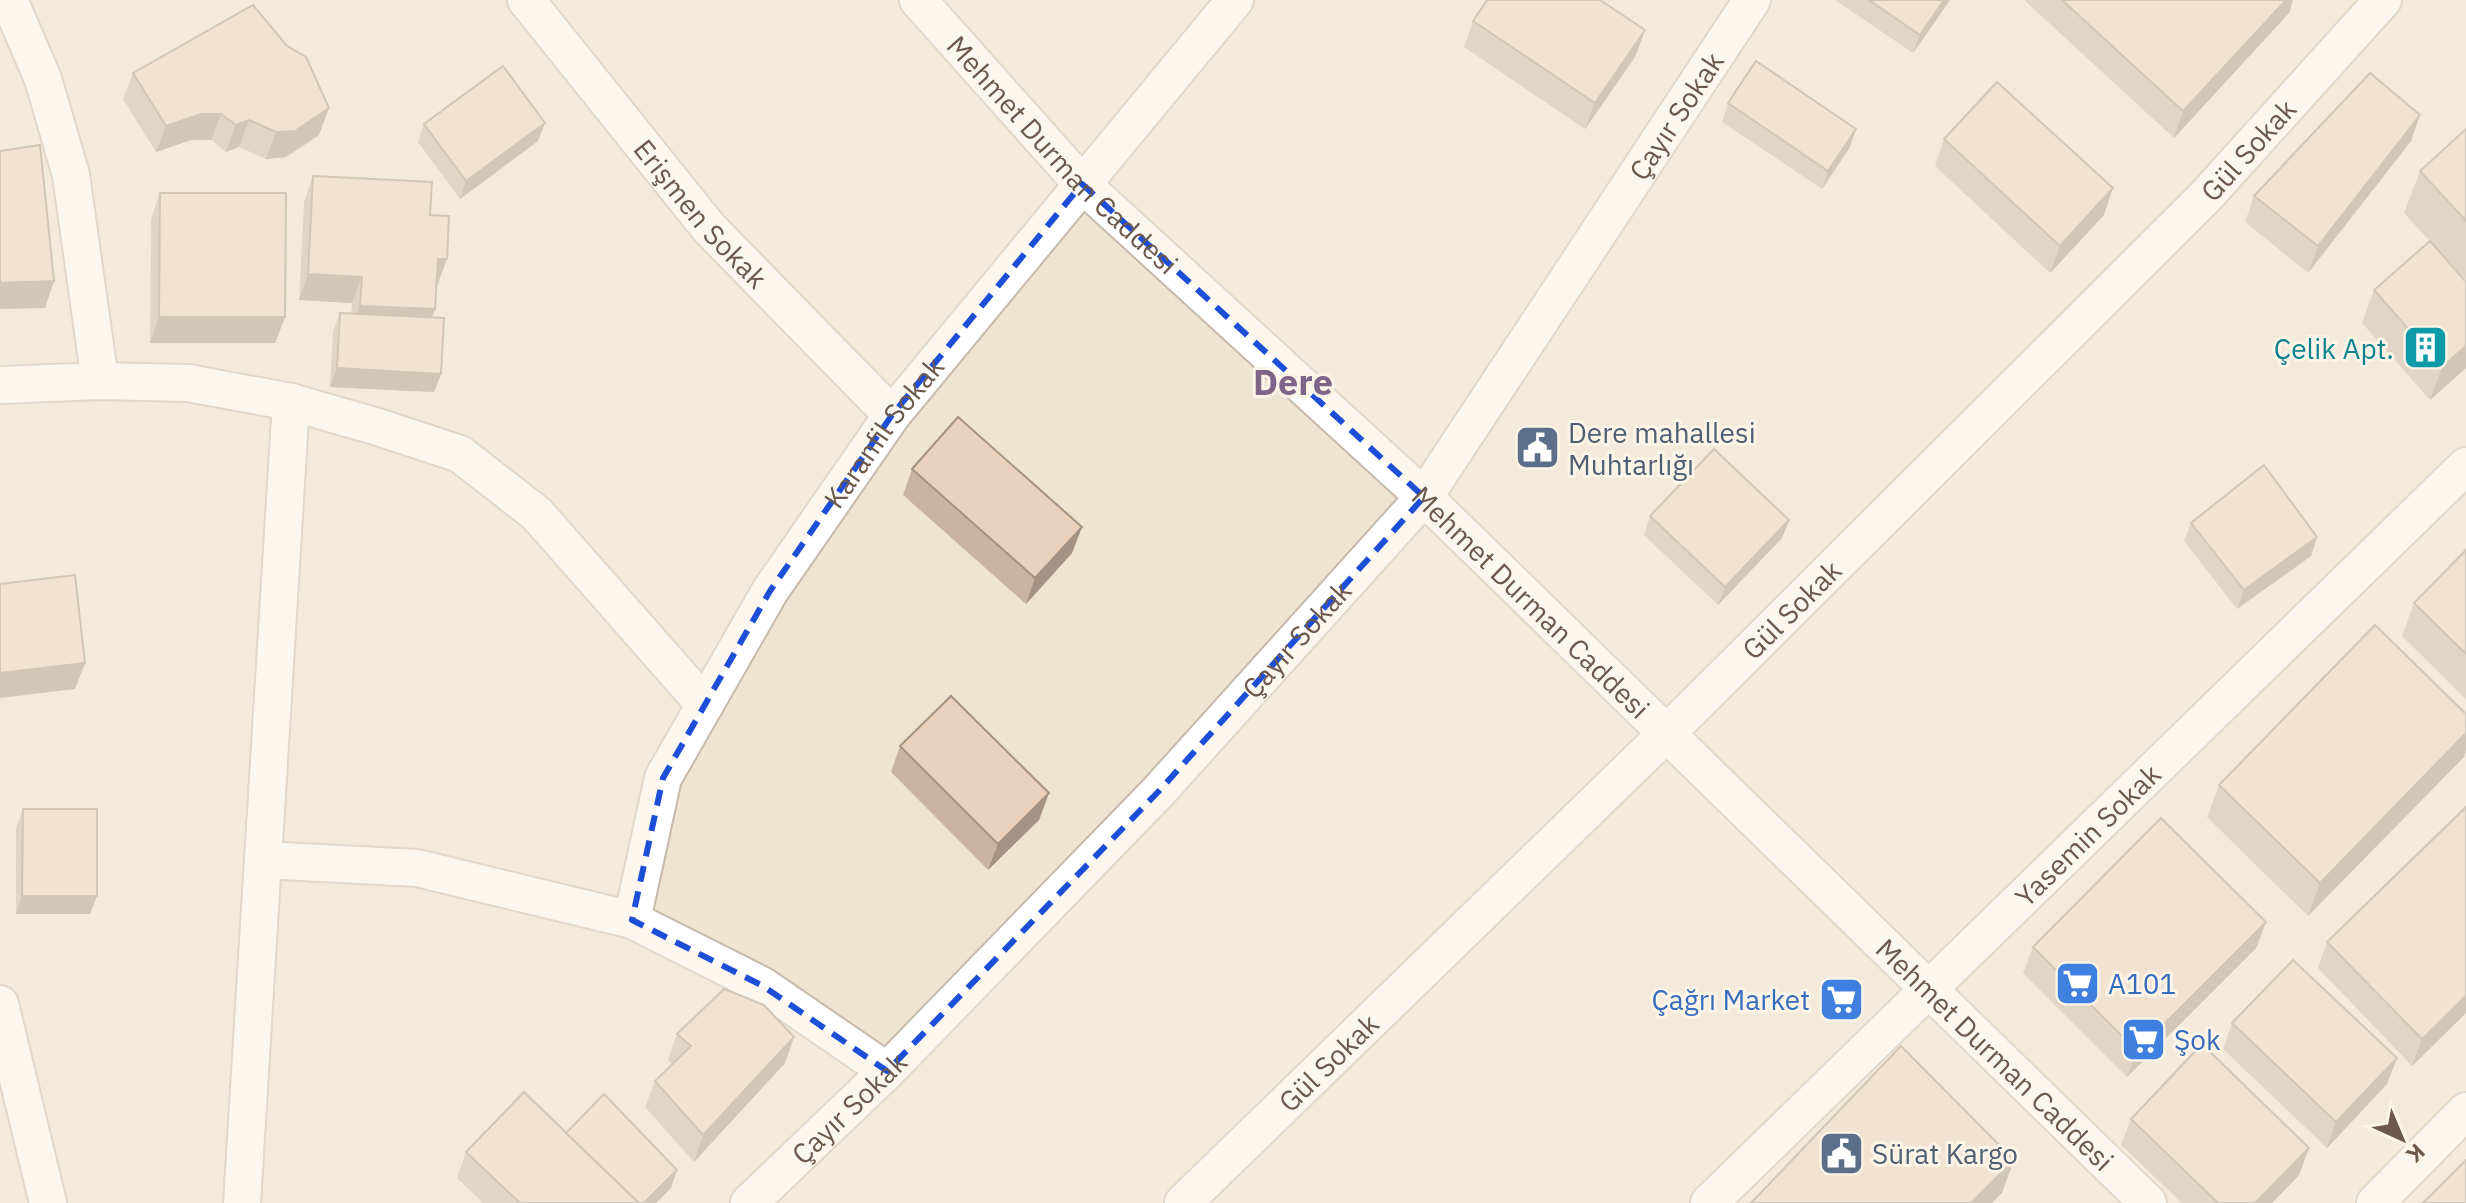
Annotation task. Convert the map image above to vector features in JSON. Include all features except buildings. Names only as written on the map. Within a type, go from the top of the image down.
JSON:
[{"type":"street","points":[[9,0],[43,79],[71,175],[100,381]]},
{"type":"street","name":"Erişmen Sokak","points":[[526,0],[709,228],[892,415]]},
{"type":"street","name":"Mehmet Durman Caddesi","points":[[918,0],[1082,184],[1424,497],[2148,1203]]},
{"type":"street","name":"Karanfil Sokak","points":[[632,920],[663,778],[770,591],[892,415],[1235,0]]},
{"type":"street","name":"Çayır Sokak","points":[[749,1203],[887,1071],[1158,792],[1424,497],[1752,0]]},
{"type":"street","name":"Gül Sokak","points":[[1183,1203],[1667,733],[2206,196],[2383,0]]},
{"type":"street","points":[[0,385],[100,381],[188,383],[291,402],[460,454],[537,514],[705,705]]},
{"type":"street","points":[[242,1203],[291,402]]},
{"type":"street","name":"Yasemin Sokak","points":[[1709,1203],[2466,466]]},
{"type":"street","points":[[263,860],[417,868],[632,920],[763,986],[887,1071]]},
{"type":"street","points":[[0,1004],[48,1203]]},
{"type":"street","points":[[2375,1203],[2466,1111]]},
{"type":"highlighted area","points":[[1082,184],[1424,497],[1158,792],[887,1071],[763,986],[632,920],[663,778],[770,591],[892,415]]},
{"type":"shaded area","points":[[0,0],[2466,0],[2466,1203],[0,1203]]},
{"type":"place","name":"Çelik Apt.","points":[[2425,348]]},
{"type":"place","name":"Dere mahallesi Muhtarlığı","points":[[1537,448]]},
{"type":"place","name":"A101","points":[[2077,983]]},
{"type":"place","name":"Çağrı Market","points":[[1841,999]]},
{"type":"place","name":"Şok","points":[[2143,1039]]},
{"type":"place","name":"Sürat Kargo","points":[[1841,1153]]},
{"type":"district","name":"Dere","points":[[1293,381]]}]
